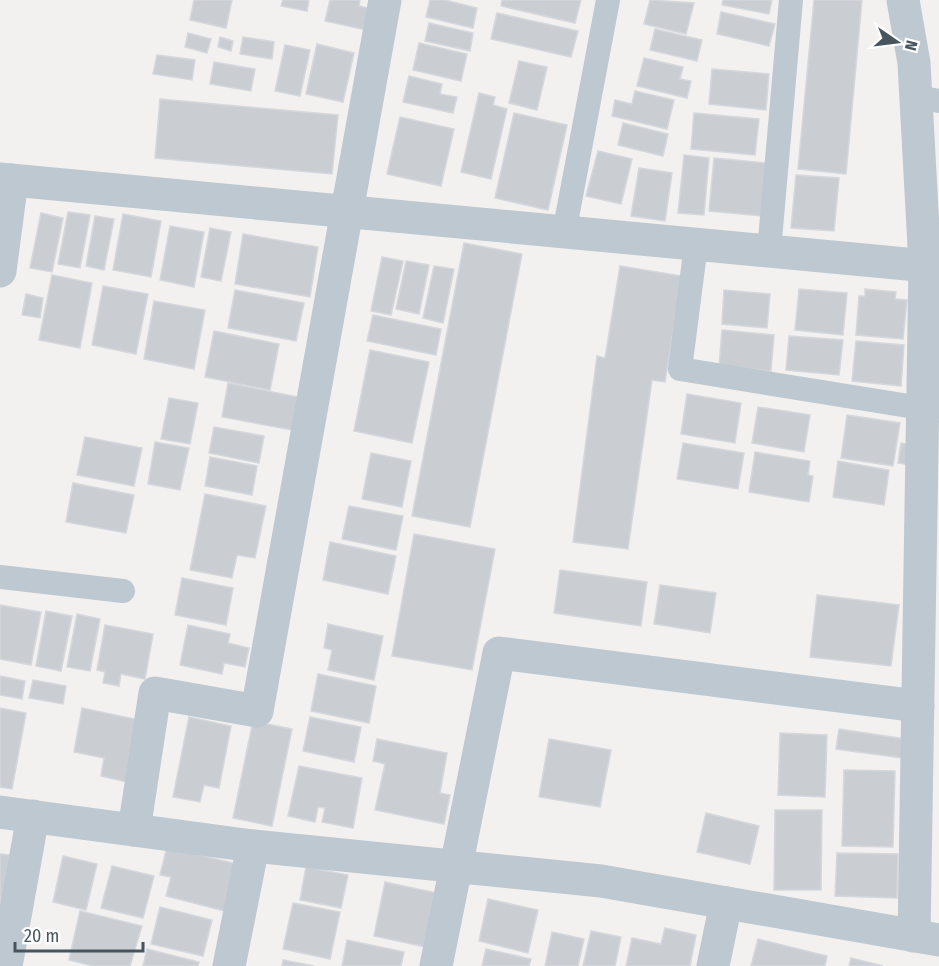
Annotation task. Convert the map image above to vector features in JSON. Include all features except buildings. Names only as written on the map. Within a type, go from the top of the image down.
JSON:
[{"type":"street","points":[[134,830],[155,693],[257,711],[345,212],[385,0]]},
{"type":"street","points":[[0,812],[253,846],[601,881],[927,938],[918,706],[930,532],[932,266],[927,99],[914,63],[903,0]]},
{"type":"street","points":[[0,271],[6,180],[932,266]]},
{"type":"street","points":[[436,966],[499,653],[918,706]]},
{"type":"street","points":[[6,966],[33,816]]},
{"type":"street","points":[[229,966],[253,846]]},
{"type":"street","points":[[713,966],[726,903]]},
{"type":"lane","points":[[564,233],[608,0]]},
{"type":"lane","points":[[769,251],[791,0]]},
{"type":"lane","points":[[696,245],[680,369],[931,410]]},
{"type":"lane","points":[[0,577],[123,591]]}]
